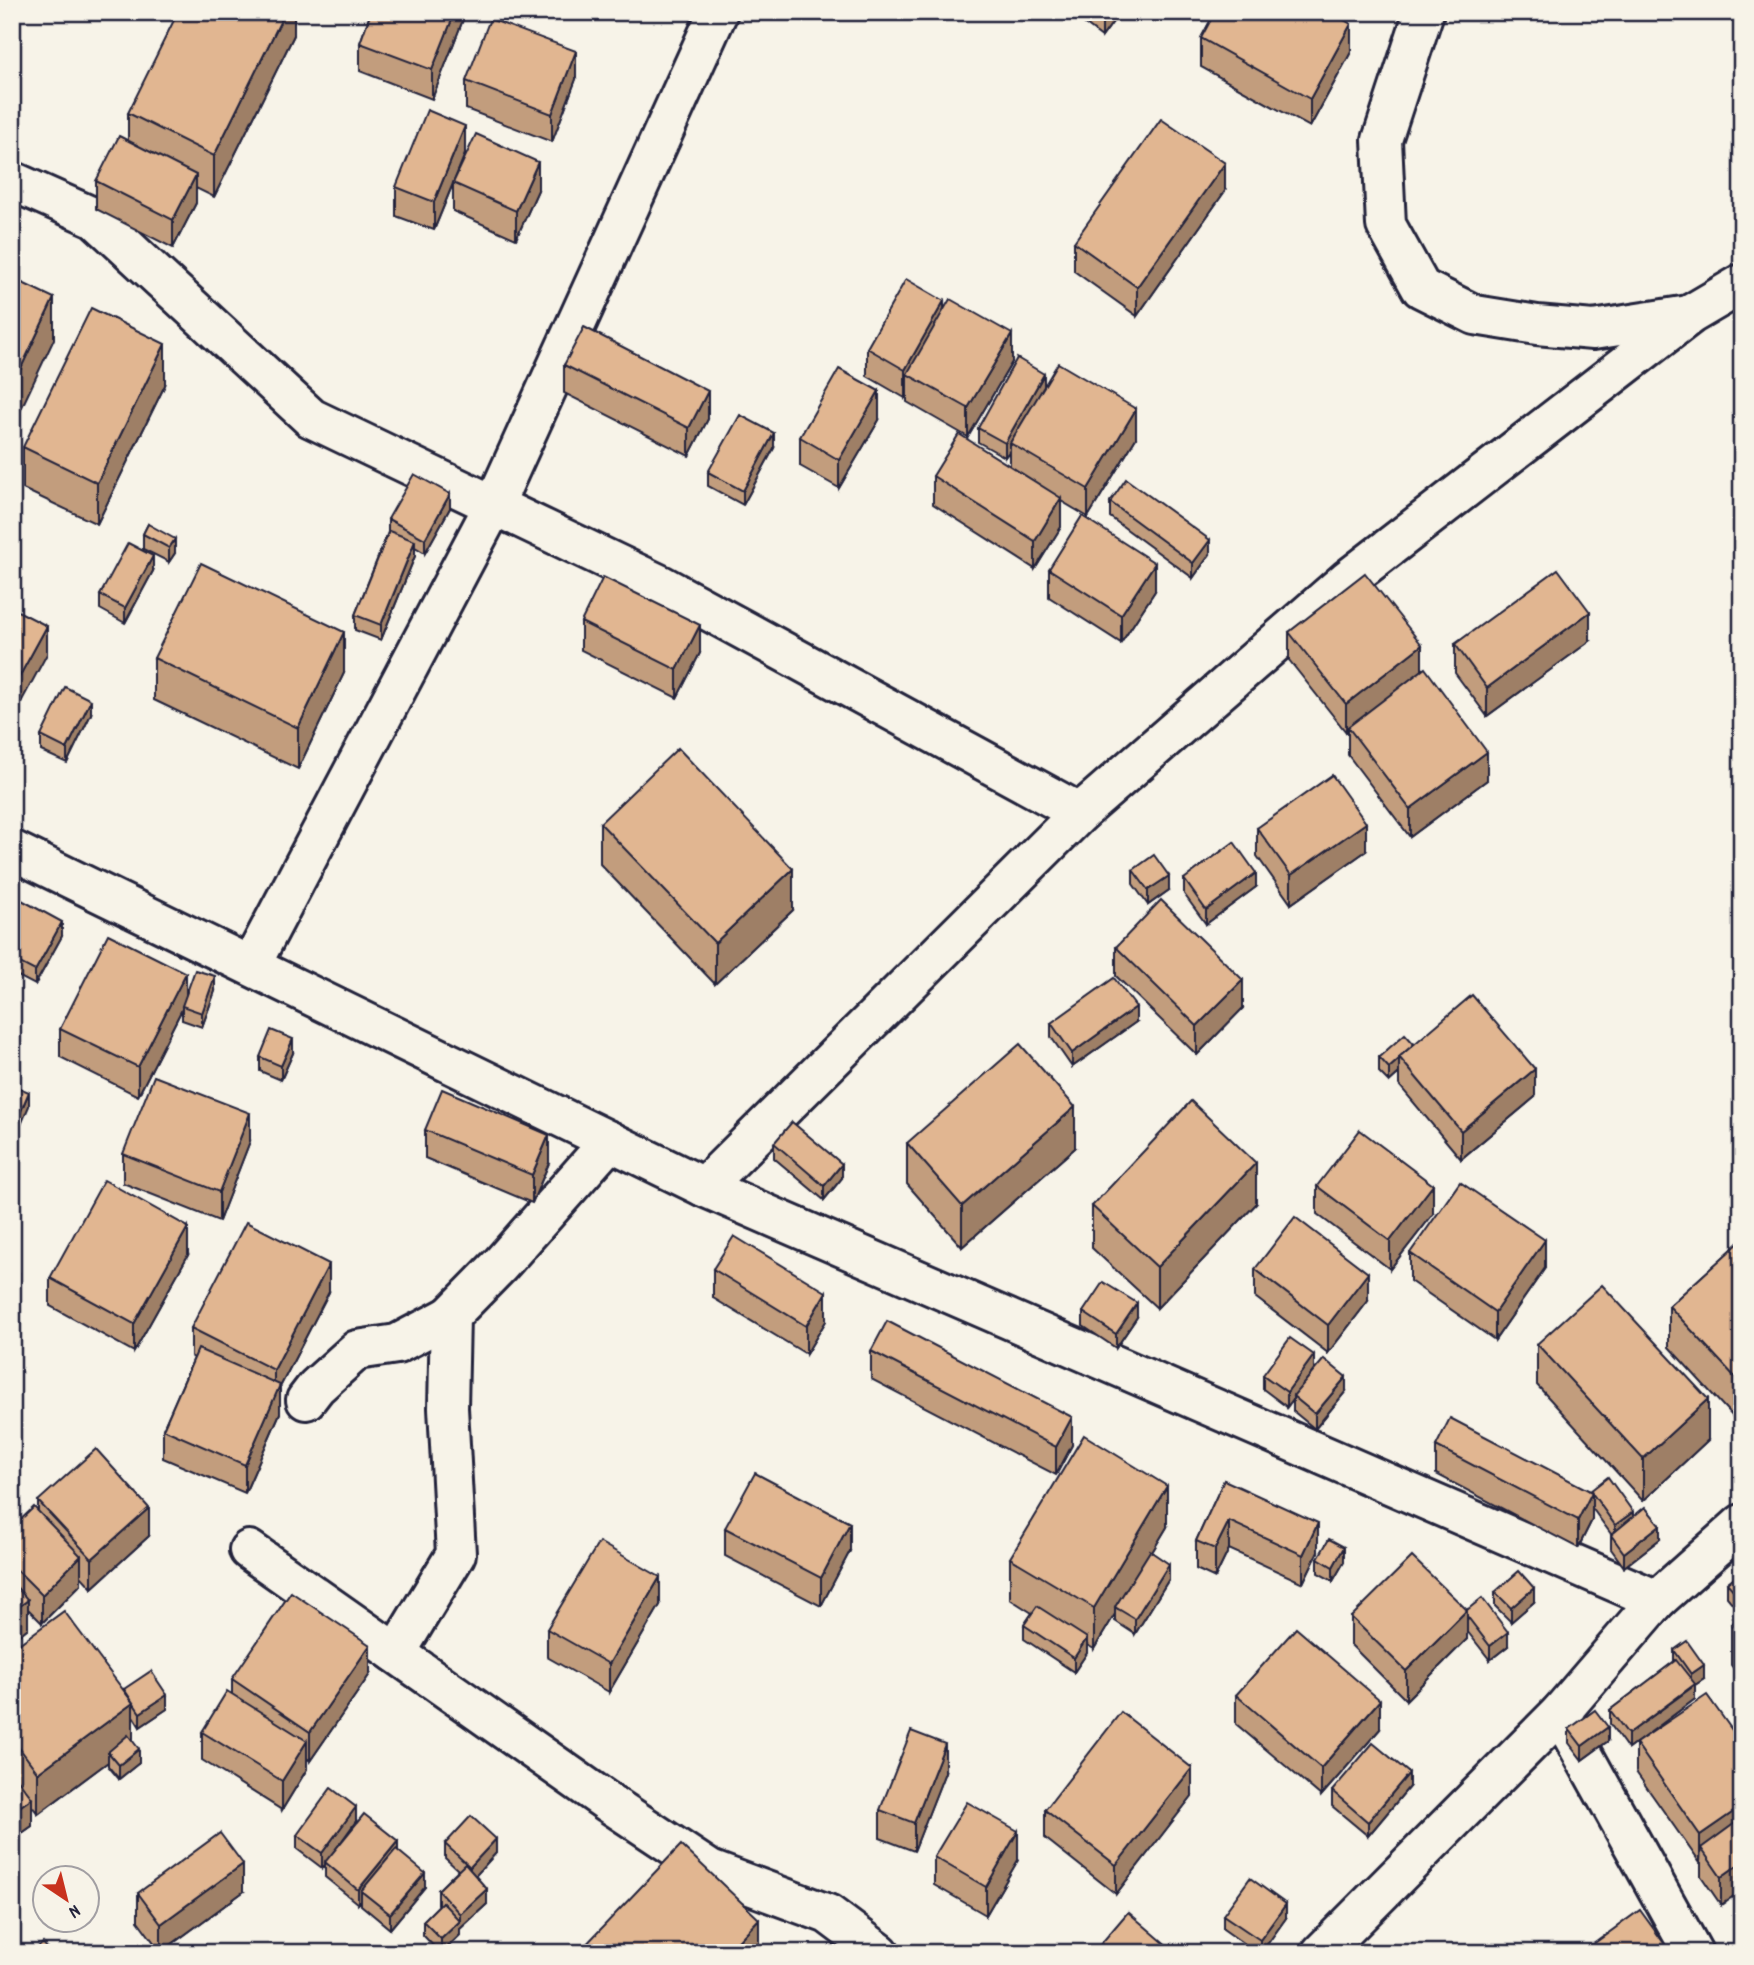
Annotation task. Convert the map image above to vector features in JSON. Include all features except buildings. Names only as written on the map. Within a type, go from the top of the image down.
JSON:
[{"type":"street","points":[[251,965],[494,505],[718,12]]},
{"type":"street","points":[[1424,12],[1382,140],[1386,225],[1421,288],[1475,315],[1537,325],[1593,330],[1691,314]]},
{"type":"street","points":[[12,181],[95,218],[310,418],[661,585],[1080,813]]},
{"type":"street","points":[[704,1187],[1080,813],[1347,580],[1691,314],[1742,284]]},
{"type":"street","points":[[12,849],[704,1187],[1657,1600]]},
{"type":"street","points":[[306,1400],[316,1387],[357,1350],[397,1344],[450,1316],[500,1265],[610,1141]]},
{"type":"street","points":[[396,1653],[456,1554],[448,1408],[450,1316]]},
{"type":"street","points":[[1321,1953],[1560,1713],[1657,1600],[1742,1524]]},
{"type":"street","points":[[249,1550],[710,1870],[828,1914],[880,1953]]},
{"type":"street","points":[[1560,1713],[1693,1953]]}]
